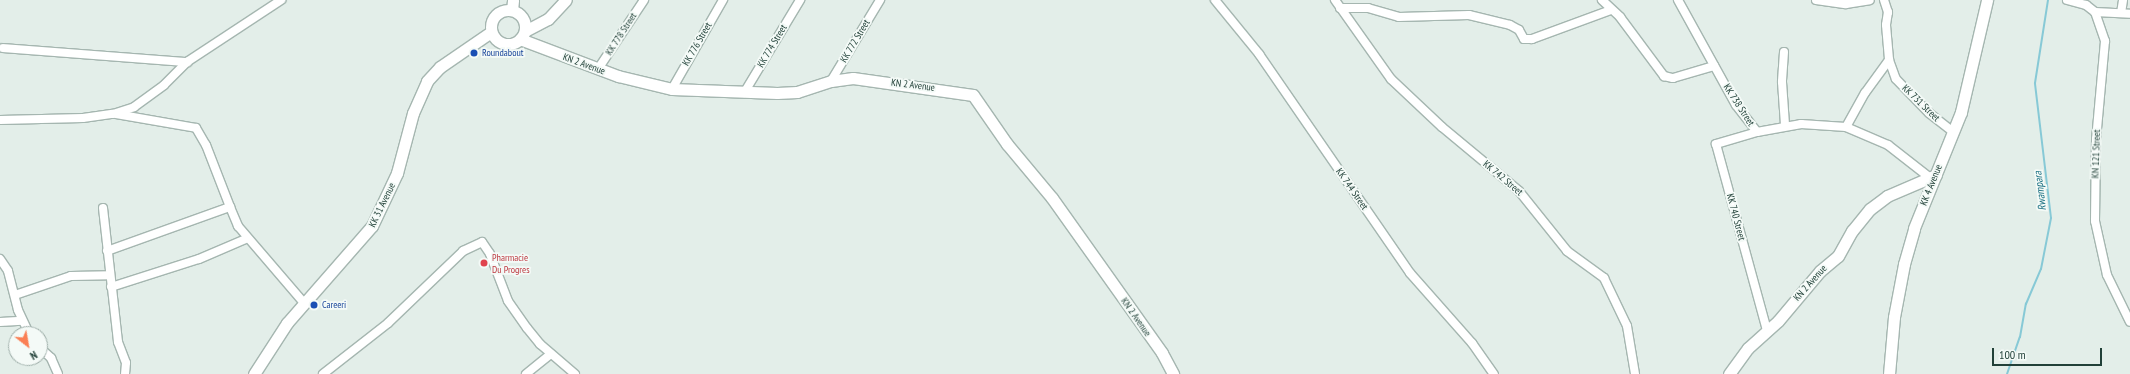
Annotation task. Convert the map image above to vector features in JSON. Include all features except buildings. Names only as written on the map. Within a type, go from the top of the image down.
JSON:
[{"type":"street","points":[[0,120],[83,118],[113,114],[146,100],[187,62],[281,0]]},
{"type":"street","points":[[522,35],[522,18],[512,5],[495,15],[490,23],[491,32],[496,40],[504,44],[512,44],[522,35],[548,19],[566,0]]},
{"type":"street","name":"KK 778 Street","points":[[598,69],[644,0]]},
{"type":"street","name":"KK 776 Street","points":[[672,89],[723,0]]},
{"type":"street","name":"KK 774 Street","points":[[744,93],[800,0]]},
{"type":"street","name":"KK 772 Street","points":[[831,81],[880,0]]},
{"type":"street","name":"KK 744 Street","points":[[1215,0],[1259,54],[1410,273],[1472,343],[1494,374]]},
{"type":"street","name":"KK 742 Street","points":[[1335,0],[1391,79],[1442,127],[1520,191],[1567,251],[1604,278],[1628,326],[1635,374]]},
{"type":"street","points":[[1602,0],[1620,17],[1664,76],[1673,78],[1714,66]]},
{"type":"street","name":"KK 738 Street","points":[[1678,0],[1736,105],[1757,132],[1785,125],[1828,124],[1846,127],[1888,145],[1932,176]]},
{"type":"street","points":[[1816,0],[1846,4],[1870,0]]},
{"type":"street","name":"KK 731 Street","points":[[1884,0],[1888,12],[1886,25],[1889,60],[1896,79],[1929,114],[1953,132]]},
{"type":"street","name":"KK 4 Avenue","points":[[1889,374],[1894,317],[1904,264],[1914,228],[1932,176],[1953,132],[1974,64],[1987,0]]},
{"type":"street","points":[[2067,0],[2086,5],[2095,12],[2130,14]]},
{"type":"street","points":[[2121,13],[2123,0]]},
{"type":"street","points":[[1340,8],[1368,8],[1399,17],[1469,15],[1510,25],[1519,30],[1524,39],[1532,39],[1611,10]]},
{"type":"street","name":"KN 121 Street","points":[[2095,12],[2104,41],[2096,139],[2095,221],[2107,275],[2130,322]]},
{"type":"street","name":"KK 31 Avenue","points":[[254,374],[287,323],[372,226],[397,173],[413,113],[426,81],[440,67],[491,32]]},
{"type":"street","name":"KN 2 Avenue","points":[[522,35],[598,69],[650,85],[672,89],[744,93],[797,92],[831,81],[852,78],[972,95],[1007,144],[1052,198],[1157,347],[1173,374]]},
{"type":"street","points":[[3,48],[187,62]]},
{"type":"street","points":[[1784,52],[1782,82],[1785,125]]},
{"type":"street","points":[[1846,127],[1864,93],[1889,60]]},
{"type":"street","points":[[113,114],[196,128],[206,145],[238,226],[304,303]]},
{"type":"street","name":"KK 740 Street","points":[[1757,132],[1716,144],[1767,330]]},
{"type":"street","name":"KN 2 Avenue","points":[[1729,374],[1748,348],[1767,330],[1820,271],[1838,256],[1852,231],[1870,209],[1887,196],[1932,176]]},
{"type":"street","points":[[107,251],[230,207]]},
{"type":"street","points":[[103,208],[118,342],[126,363],[125,374]]},
{"type":"street","points":[[111,287],[192,262],[248,238]]},
{"type":"street","points":[[324,374],[388,323],[463,250],[482,242],[490,254],[508,301],[527,328],[551,354],[575,374]]},
{"type":"street","points":[[0,259],[8,271],[25,326]]},
{"type":"street","points":[[15,295],[71,276],[110,275]]},
{"type":"street","points":[[0,322],[22,321]]},
{"type":"street","points":[[526,374],[551,354]]},
{"type":"street","points":[[48,355],[51,358],[58,374]]},
{"type":"waterway","name":"Rwampara","points":[[2007,374],[2020,337],[2026,304],[2041,269],[2051,218],[2035,83],[2048,0]]},
{"type":"place","name":"Roundabout","points":[[474,53]]},
{"type":"place","name":"Pharmacie Du Progres","points":[[484,263]]},
{"type":"place","name":"Careeri","points":[[314,305]]}]
